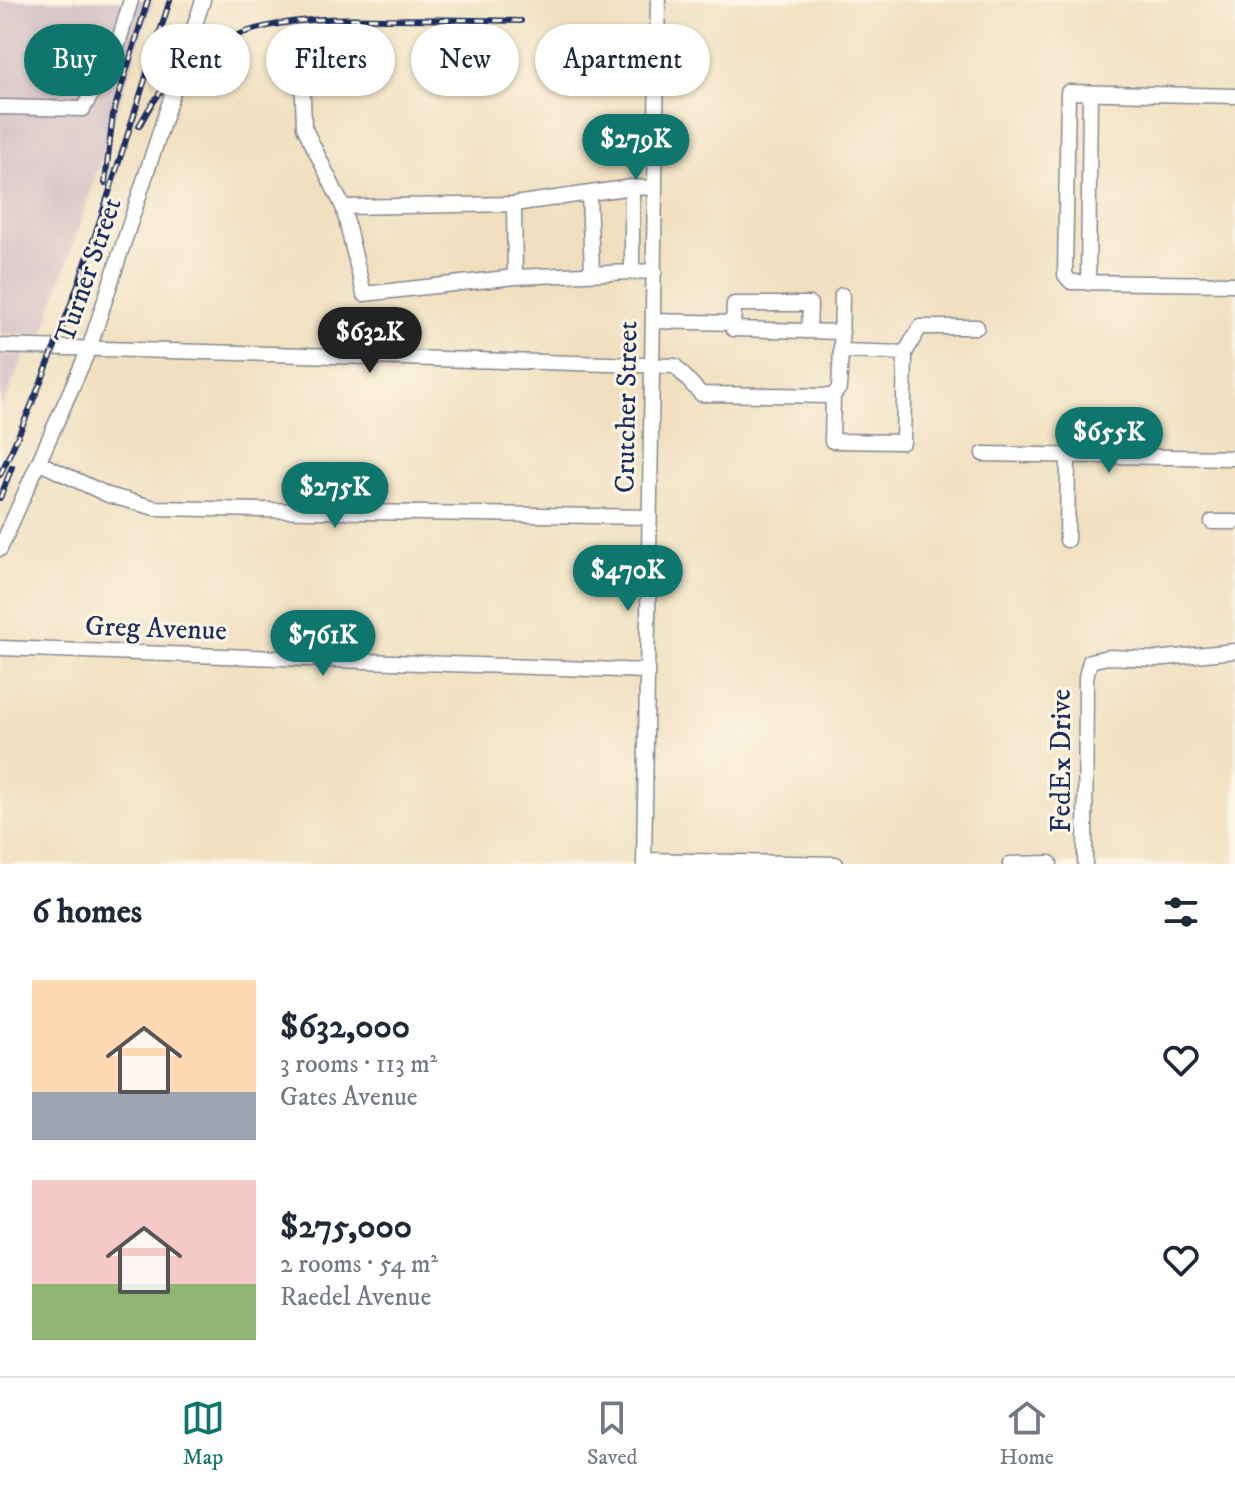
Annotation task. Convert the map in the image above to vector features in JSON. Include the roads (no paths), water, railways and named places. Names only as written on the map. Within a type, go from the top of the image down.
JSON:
[{"type":"street","points":[[0,107],[83,109],[116,51],[131,0]]},
{"type":"street","name":"Turner Street","points":[[0,549],[89,349],[203,0]]},
{"type":"street","name":"Crutcher Street","points":[[644,862],[658,0]]},
{"type":"street","points":[[1235,96],[1068,92],[1065,275],[1071,282],[1088,283],[1235,284]]},
{"type":"street","points":[[1088,283],[1090,93]]},
{"type":"street","points":[[303,96],[304,127],[343,207],[364,294],[515,277],[655,271]]},
{"type":"street","points":[[632,187],[632,271]]},
{"type":"street","points":[[343,207],[514,204],[589,196],[632,187],[655,188]]},
{"type":"street","points":[[589,196],[592,272]]},
{"type":"street","points":[[514,204],[515,277]]},
{"type":"street","points":[[842,295],[839,388],[833,396],[832,441],[903,442],[905,353],[920,327],[977,327]]},
{"type":"street","points":[[809,330],[810,304],[734,304],[733,329],[842,332]]},
{"type":"street","points":[[653,321],[734,323]]},
{"type":"street","points":[[0,346],[653,364],[675,366],[701,394],[833,396]]},
{"type":"street","points":[[841,351],[905,353]]},
{"type":"street","points":[[983,454],[1235,458]]},
{"type":"street","points":[[1067,540],[1068,456]]},
{"type":"street","points":[[40,463],[108,495],[155,508],[649,517]]},
{"type":"street","points":[[1212,522],[1235,522]]},
{"type":"street","name":"Greg Avenue","points":[[0,648],[647,671]]},
{"type":"street","name":"FedEx Drive","points":[[1085,864],[1086,677],[1090,661],[1108,657],[1155,659],[1235,651]]},
{"type":"street","points":[[644,862],[836,864]]},
{"type":"street","points":[[1010,864],[1050,863]]},
{"type":"railway","points":[[105,183],[113,114],[148,0]]},
{"type":"railway","points":[[0,475],[72,300],[170,0]]},
{"type":"railway","points":[[139,126],[161,92],[186,65],[213,46],[243,33],[276,24],[311,20],[521,21]]},
{"type":"railway","points":[[0,498],[12,467]]}]
